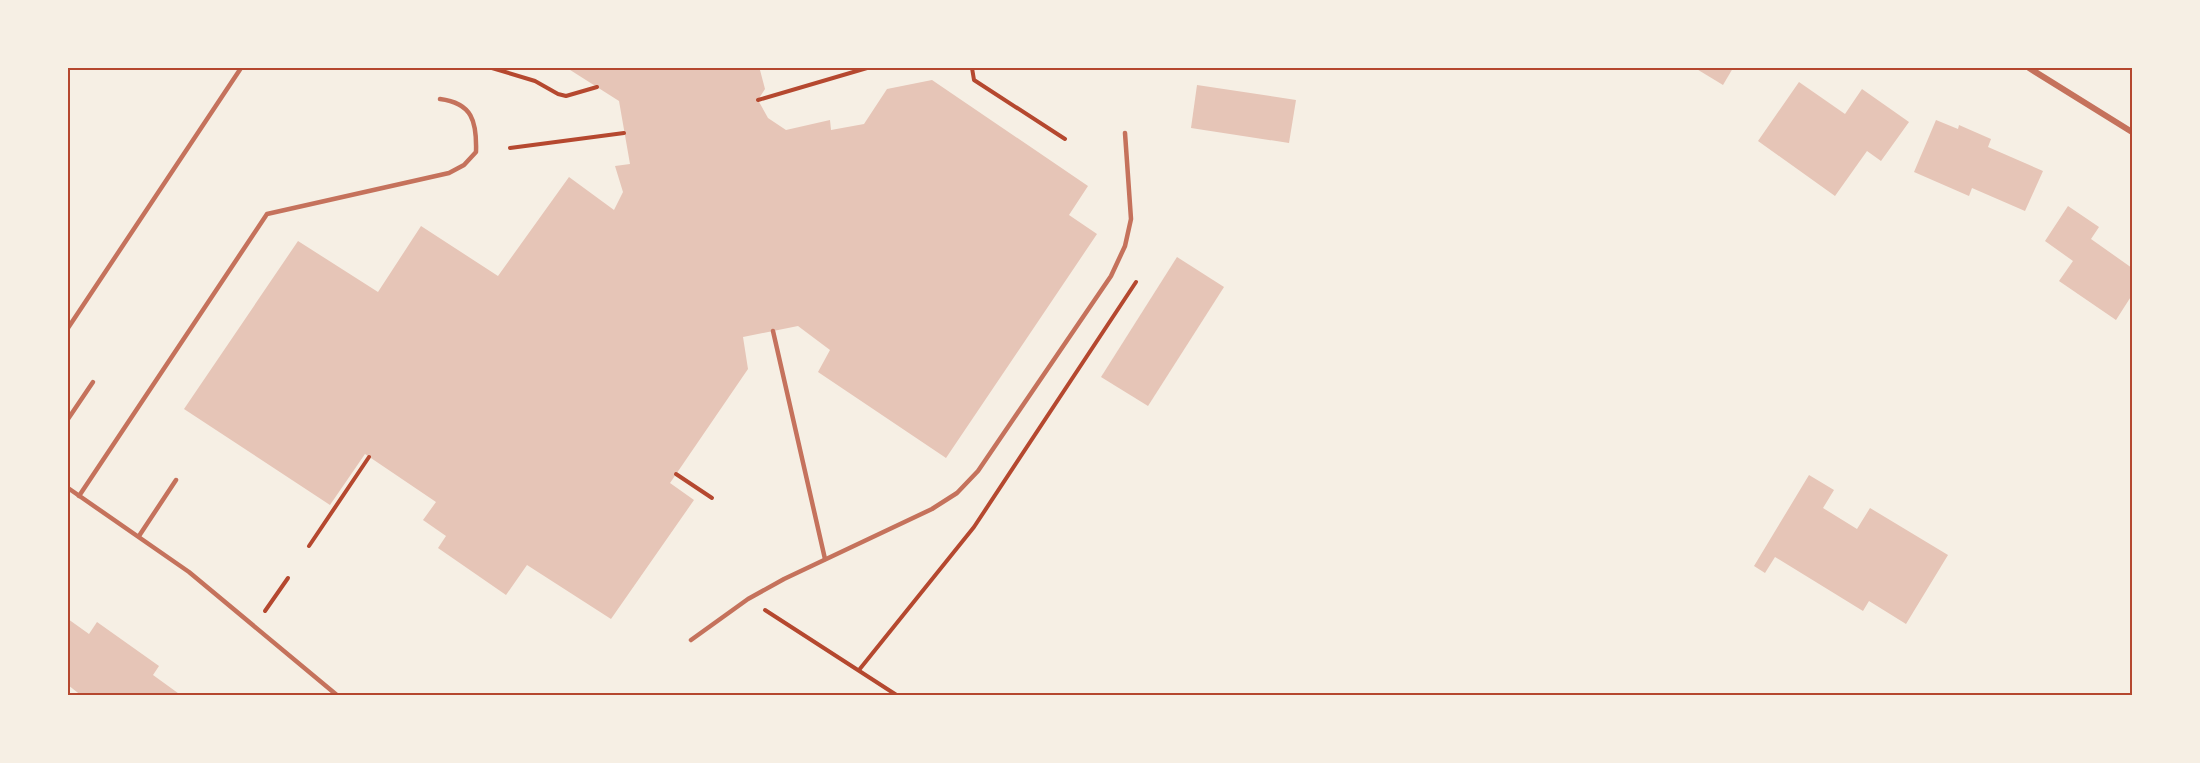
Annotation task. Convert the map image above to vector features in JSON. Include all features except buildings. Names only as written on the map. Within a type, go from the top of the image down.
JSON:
[{"type":"street","points":[[2029,68],[2133,132]]},
{"type":"lane","points":[[68,328],[241,68]]},
{"type":"lane","points":[[79,496],[267,214],[449,173],[464,165],[476,152],[477,132],[469,113],[458,101],[440,99]]},
{"type":"lane","points":[[691,640],[748,599],[825,559],[932,509],[957,493],[978,471],[1111,276],[1125,246],[1131,219],[1125,133]]},
{"type":"lane","points":[[773,331],[825,559]]},
{"type":"lane","points":[[68,419],[93,382]]},
{"type":"lane","points":[[139,536],[176,480]]},
{"type":"lane","points":[[68,488],[189,572],[338,696]]},
{"type":"path","points":[[492,68],[536,81],[566,96],[597,87]]},
{"type":"path","points":[[844,68],[851,72]]},
{"type":"path","points":[[758,100],[867,68]]},
{"type":"path","points":[[972,68],[974,80],[1065,139]]},
{"type":"path","points":[[510,148],[624,133]]},
{"type":"path","points":[[859,670],[974,527],[1136,282]]},
{"type":"path","points":[[309,546],[369,457]]},
{"type":"path","points":[[676,474],[712,498]]},
{"type":"path","points":[[265,611],[288,578]]},
{"type":"path","points":[[748,599],[898,696]]}]
